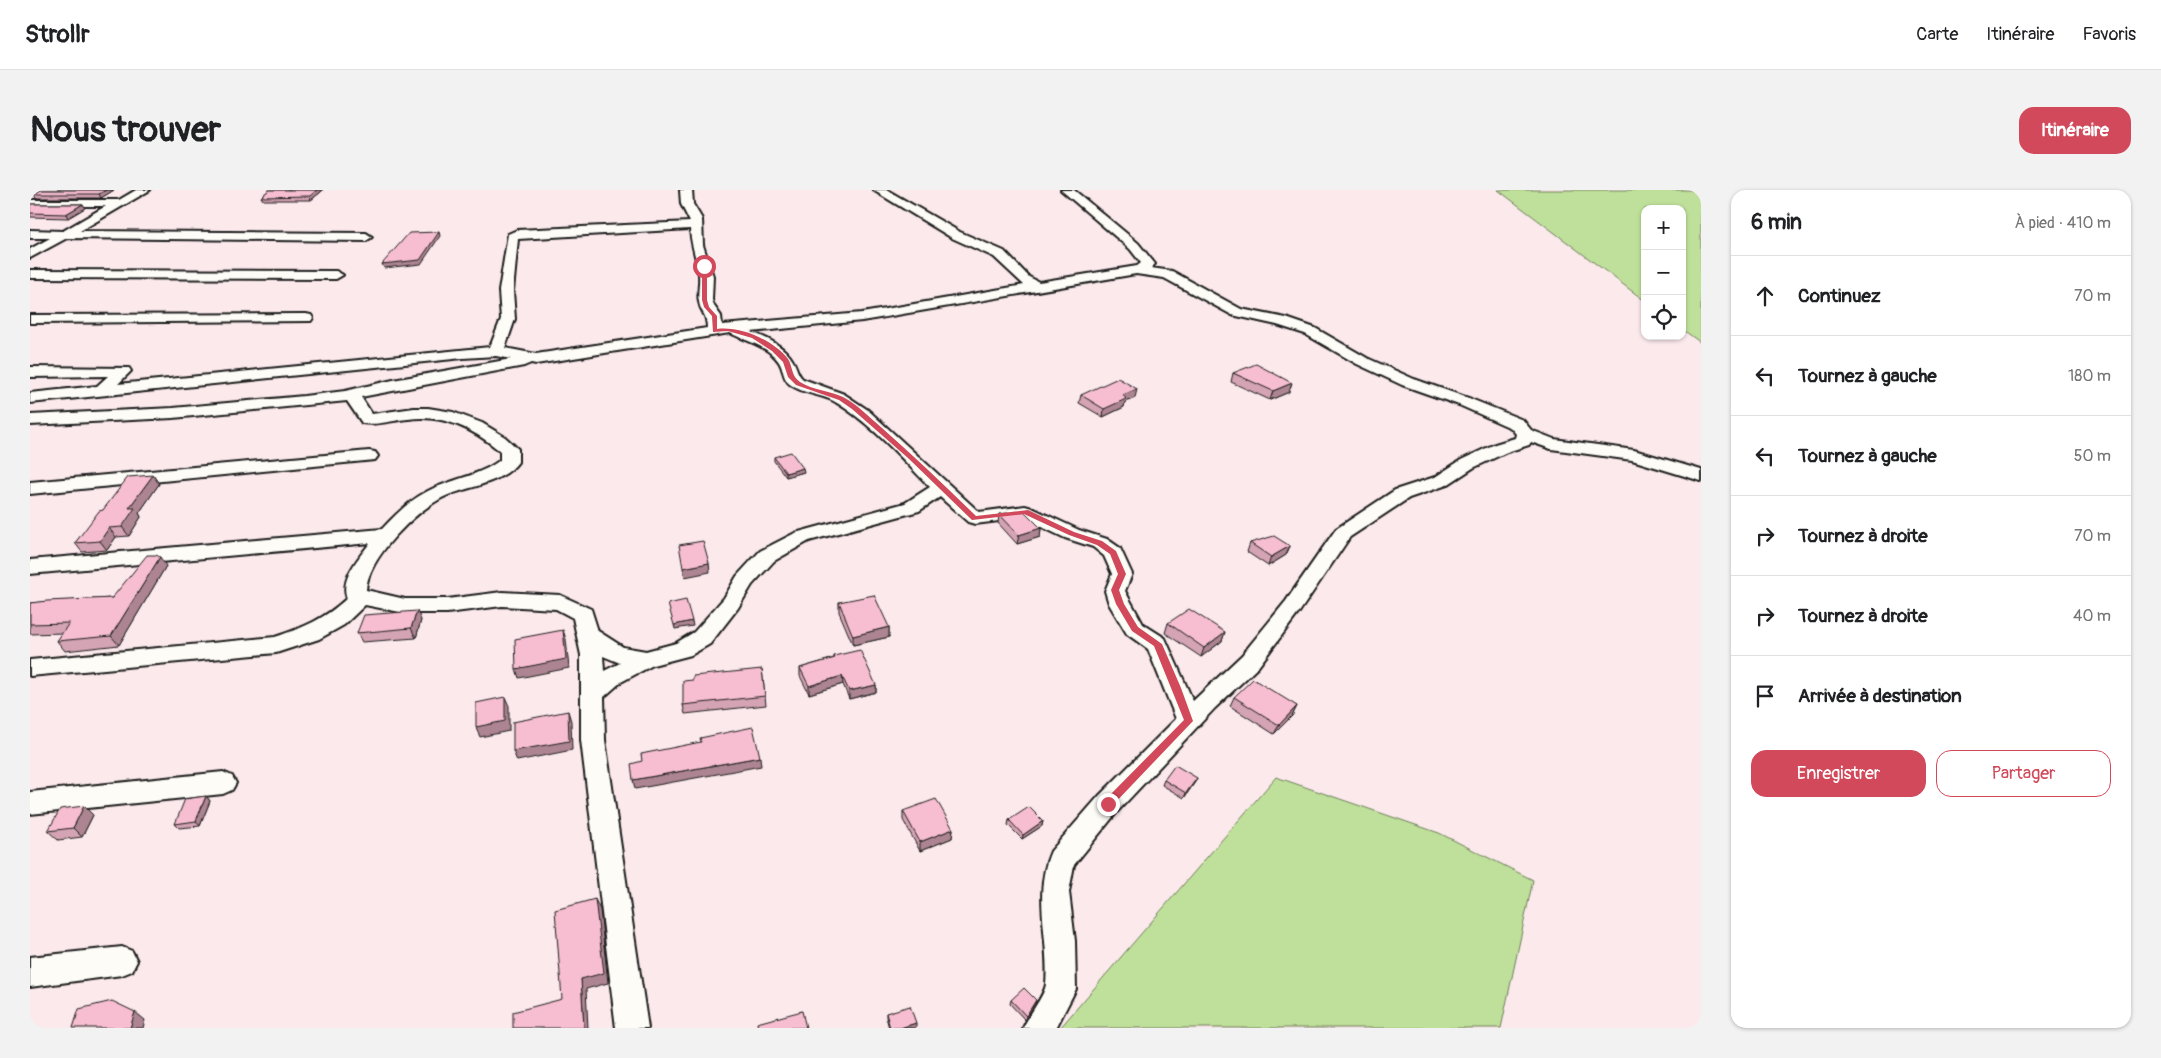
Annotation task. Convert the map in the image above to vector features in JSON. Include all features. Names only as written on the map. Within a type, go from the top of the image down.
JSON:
[{"type":"street","points":[[30,254],[144,190]]},
{"type":"street","points":[[686,190],[687,204],[696,219],[698,245],[706,276],[705,300],[707,307],[721,330]]},
{"type":"street","points":[[879,190],[956,235],[999,254],[1024,280],[1038,287]]},
{"type":"street","points":[[30,420],[231,409],[350,395],[402,383],[536,359],[721,330],[862,317],[1136,270],[1148,264],[1134,246],[1067,190]]},
{"type":"street","points":[[30,202],[120,204]]},
{"type":"street","points":[[496,351],[508,319],[506,292],[512,237],[517,234],[697,224]]},
{"type":"street","points":[[30,234],[366,237]]},
{"type":"street","points":[[1136,270],[1168,274],[1237,312],[1281,321],[1310,331],[1362,361],[1517,424],[1526,434],[1551,444],[1634,455],[1701,476]]},
{"type":"street","points":[[30,274],[336,274]]},
{"type":"street","points":[[30,319],[306,318]]},
{"type":"street","points":[[721,330],[754,337],[774,349],[786,361],[791,377],[799,384],[842,399],[889,437],[975,518],[1025,512],[1072,534],[1100,543],[1113,553],[1122,574],[1115,590],[1120,604],[1135,629],[1157,644],[1177,688],[1189,721]]},
{"type":"street","points":[[30,398],[463,353],[496,351],[536,359]]},
{"type":"street","points":[[30,372],[123,371],[103,389]]},
{"type":"street","points":[[350,395],[359,401],[363,414],[368,419],[387,418],[412,413],[438,412],[455,416],[492,435],[509,449],[509,462],[498,471],[432,496],[413,508],[387,535],[358,580],[356,595],[405,606],[447,606],[502,599],[560,602],[583,614],[592,655],[593,740],[632,1028]]},
{"type":"street","points":[[1039,1028],[1061,989],[1060,941],[1055,892],[1061,860],[1108,804],[1250,661],[1293,606],[1343,533],[1402,494],[1441,481],[1467,464],[1501,448],[1523,442],[1526,434]]},
{"type":"street","points":[[30,488],[369,456]]},
{"type":"street","points":[[592,694],[613,676],[646,659],[684,649],[702,638],[731,603],[744,581],[766,556],[802,537],[912,507],[942,488]]},
{"type":"street","points":[[30,566],[387,535]]},
{"type":"street","points":[[30,668],[276,645],[311,633],[336,620],[362,596]]},
{"type":"street","points":[[588,635],[617,654],[646,659]]},
{"type":"street","points":[[30,803],[223,782]]},
{"type":"street","points":[[30,972],[122,961]]},
{"type":"green space","points":[[1498,190],[1701,190],[1701,343],[1686,332],[1686,205],[1641,205],[1641,298]]},
{"type":"green space","points":[[1276,777],[1439,833],[1533,880],[1501,1028],[1060,1028]]},
{"type":"building","points":[[41,190],[106,190],[99,194],[34,194]]},
{"type":"building","points":[[269,190],[317,190],[310,196],[261,197]]},
{"type":"building","points":[[30,204],[83,204],[66,214],[30,213]]},
{"type":"building","points":[[439,232],[420,260],[382,264],[409,233]]},
{"type":"building","points":[[1256,364],[1292,383],[1273,391],[1233,373]]},
{"type":"building","points":[[1118,378],[1137,389],[1123,395],[1126,399],[1104,409],[1081,395]]},
{"type":"building","points":[[791,452],[803,468],[786,473],[774,457]]},
{"type":"building","points":[[153,475],[129,508],[135,508],[122,527],[109,528],[100,541],[75,543],[128,477]]},
{"type":"building","points":[[1024,511],[1041,528],[1019,535],[999,514]]},
{"type":"building","points":[[1274,536],[1290,546],[1271,557],[1250,543]]},
{"type":"building","points":[[703,541],[709,563],[683,568],[679,545]]},
{"type":"building","points":[[147,555],[160,557],[111,636],[57,641],[69,623],[30,624],[30,603],[112,598]]},
{"type":"building","points":[[874,595],[889,627],[853,636],[839,602]]},
{"type":"building","points":[[686,600],[692,621],[674,625],[668,604]]},
{"type":"building","points":[[1189,609],[1225,632],[1204,648],[1168,623]]},
{"type":"building","points":[[417,611],[411,628],[357,633],[364,615]]},
{"type":"building","points":[[563,630],[566,659],[516,669],[515,639]]},
{"type":"building","points":[[860,650],[876,685],[849,691],[842,676],[809,686],[800,668],[835,658],[834,656]]},
{"type":"building","points":[[762,669],[765,696],[683,705],[683,681],[693,680],[693,676]]},
{"type":"building","points":[[1253,679],[1297,706],[1279,725],[1234,697]]},
{"type":"building","points":[[505,697],[505,721],[476,727],[476,703]]},
{"type":"building","points":[[568,711],[569,741],[513,751],[513,722]]},
{"type":"building","points":[[753,727],[760,757],[633,780],[631,764],[642,761],[641,754],[701,742],[700,738]]},
{"type":"building","points":[[1175,765],[1197,778],[1186,793],[1164,780]]},
{"type":"building","points":[[206,796],[196,821],[175,824],[185,799]]},
{"type":"building","points":[[936,799],[953,829],[920,842],[903,811]]},
{"type":"building","points":[[84,806],[73,828],[48,831],[60,809]]},
{"type":"building","points":[[1029,807],[1043,821],[1023,835],[1009,820]]},
{"type":"building","points":[[595,899],[604,973],[581,979],[584,1028],[513,1028],[513,1012],[562,999],[555,910]]},
{"type":"building","points":[[1024,988],[1036,1000],[1026,1016],[1011,1000]]},
{"type":"building","points":[[112,1001],[135,1012],[130,1028],[73,1028],[79,1009]]},
{"type":"building","points":[[910,1006],[916,1023],[900,1028],[890,1028],[886,1013]]},
{"type":"building","points":[[802,1011],[806,1028],[758,1028],[757,1023]]},
{"type":"route","points":[[704,266],[706,276],[705,300],[707,307],[714,316],[714,331],[728,329],[754,337],[774,349],[786,361],[791,377],[799,384],[842,399],[854,408],[910,456],[975,518],[1025,512],[1048,521],[1072,534],[1100,543],[1113,553],[1122,574],[1115,590],[1120,604],[1135,629],[1157,644],[1177,688],[1189,721],[1108,804]]}]
